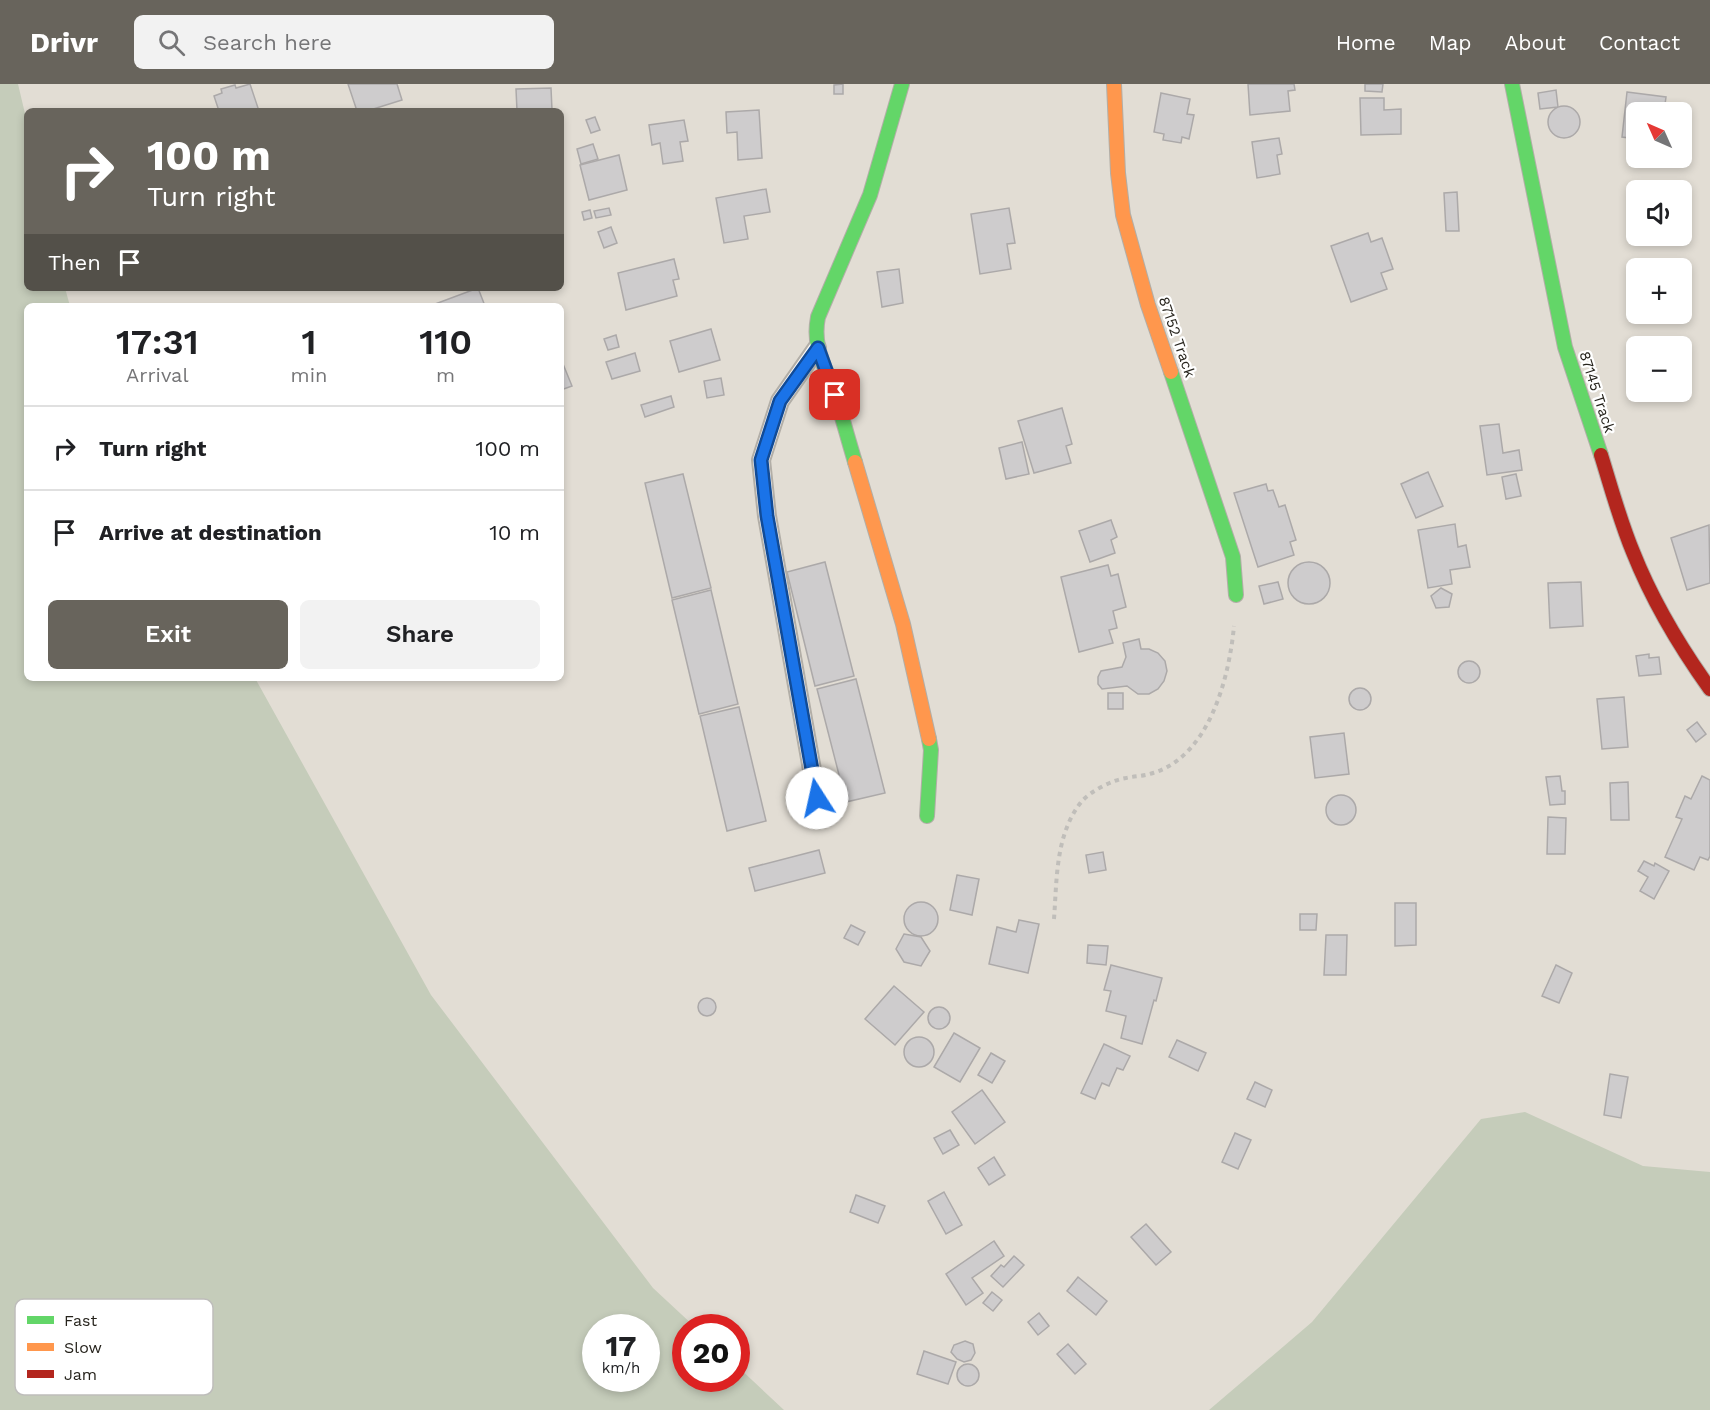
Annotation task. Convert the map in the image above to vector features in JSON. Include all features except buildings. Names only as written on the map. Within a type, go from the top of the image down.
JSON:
[{"type":"street","points":[[903,84],[870,195],[818,317],[815,333],[903,624],[931,750],[927,816]]},
{"type":"street","name":"87152 Track","points":[[1114,84],[1118,172],[1123,215],[1148,305],[1233,557],[1236,595]]},
{"type":"street","name":"87145 Track","points":[[1512,84],[1565,347],[1633,552],[1662,613],[1710,689]]},
{"type":"lane","points":[[817,798],[767,516],[761,460],[780,401],[818,348]]},
{"type":"path","points":[[1054,919],[1059,855],[1074,813],[1084,799],[1122,778],[1150,775],[1169,768],[1185,755],[1204,729],[1215,707],[1226,671],[1236,595]]},
{"type":"green space","points":[[0,84],[18,84],[24,109],[24,291],[66,291],[69,303],[24,303],[24,681],[257,681],[431,995],[653,1288],[681,1314],[672,1314],[672,1392],[750,1392],[750,1378],[784,1410],[0,1410]]},
{"type":"green space","points":[[1525,1112],[1643,1166],[1710,1172],[1710,1410],[1209,1410],[1312,1322],[1481,1119]]},
{"type":"traffic: fast","points":[[855,462],[835,394],[820,356],[817,338],[818,317],[870,195],[902,84]]},
{"type":"traffic: fast","points":[[1512,84],[1565,347],[1601,455]]},
{"type":"traffic: fast","points":[[1171,372],[1233,557],[1236,595]]},
{"type":"traffic: fast","points":[[927,816],[931,750],[929,739]]},
{"type":"traffic: slow","points":[[1114,84],[1118,173],[1123,215],[1148,305],[1171,372]]},
{"type":"traffic: slow","points":[[855,462],[903,624],[929,739]]},
{"type":"traffic: jam","points":[[1601,455],[1624,528],[1649,588],[1667,623],[1710,689]]},
{"type":"route","points":[[817,798],[767,516],[761,460],[780,401],[818,348],[835,395]]}]
